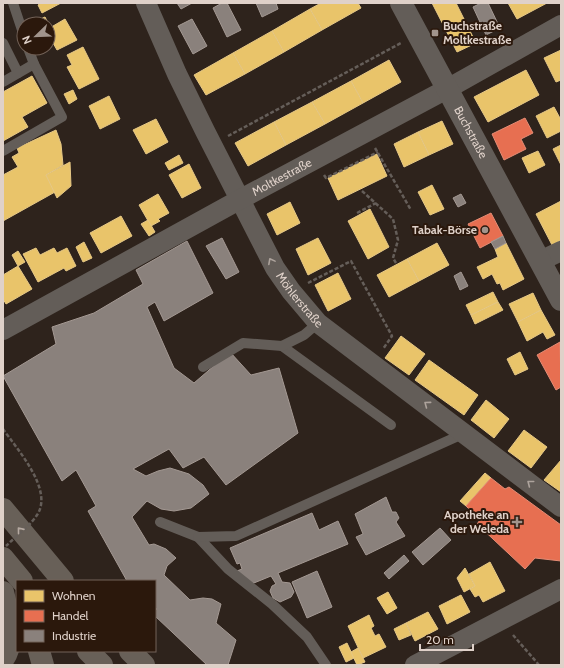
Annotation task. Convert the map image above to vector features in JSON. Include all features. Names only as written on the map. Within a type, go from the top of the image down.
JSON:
[{"type":"highway","points":[[3,509],[62,580]]},
{"type":"highway","points":[[5,552],[21,580]]},
{"type":"highway","points":[[3,584],[16,606]]},
{"type":"highway","points":[[3,592],[11,632],[9,645],[3,660]]},
{"type":"highway","points":[[38,652],[43,665]]},
{"type":"highway","points":[[89,652],[102,665]]},
{"type":"highway","points":[[131,652],[144,665]]},
{"type":"street","name":"Möhlerstraße","points":[[146,3],[177,74],[239,200],[277,272],[291,291],[318,323],[466,433],[561,507]]},
{"type":"street","name":"Buchstraße","points":[[401,3],[561,300]]},
{"type":"street","name":"Moltkestraße","points":[[5,324],[447,89],[561,25]]},
{"type":"street","points":[[540,261],[561,250]]},
{"type":"street","points":[[415,665],[561,589]]},
{"type":"lane","points":[[13,3],[17,16]]},
{"type":"lane","points":[[3,43],[18,73]]},
{"type":"lane","points":[[3,151],[62,118],[31,56]]},
{"type":"lane","points":[[3,82],[34,64]]},
{"type":"lane","points":[[204,367],[243,343],[282,346],[304,335],[318,323]]},
{"type":"lane","points":[[282,346],[391,425]]},
{"type":"lane","points":[[160,522],[198,537],[236,536],[466,433]]},
{"type":"lane","points":[[198,537],[228,569],[272,604],[307,636],[326,665]]},
{"type":"path","points":[[212,145],[418,34]]},
{"type":"path","points":[[366,132],[411,210]]},
{"type":"path","points":[[362,191],[393,219],[398,240],[393,258],[396,263]]},
{"type":"path","points":[[357,213],[376,203]]},
{"type":"path","points":[[291,291],[351,261],[392,336],[372,364]]},
{"type":"path","points":[[3,429],[39,484],[42,499],[41,508],[37,515],[5,552]]},
{"type":"path","points":[[501,620],[539,665]]},
{"type":"building: Wohnen","points":[[41,3],[61,3],[42,13],[38,5]]},
{"type":"building: Wohnen","points":[[321,3],[358,3],[361,8],[322,30],[310,9]]},
{"type":"building: Wohnen","points":[[432,3],[456,3],[476,43],[457,52]]},
{"type":"building: Wohnen","points":[[508,3],[547,3],[517,19]]},
{"type":"building: Wohnen","points":[[310,9],[322,30],[284,52],[272,31]]},
{"type":"building: Wohnen","points":[[65,19],[77,40],[57,50],[56,24]]},
{"type":"building: Wohnen","points":[[272,31],[284,52],[245,74],[233,53]]},
{"type":"building: Wohnen","points":[[83,47],[99,79],[79,89],[67,67],[72,65],[67,55]]},
{"type":"building: Wohnen","points":[[561,50],[561,80],[556,82],[544,58]]},
{"type":"building: Wohnen","points":[[233,53],[245,74],[206,95],[194,75]]},
{"type":"building: Wohnen","points":[[389,60],[401,82],[363,103],[351,81]]},
{"type":"building: Wohnen","points":[[526,70],[539,95],[488,122],[474,97]]},
{"type":"building: Wohnen","points":[[32,76],[47,103],[22,117],[28,127],[3,141],[3,92]]},
{"type":"building: Wohnen","points":[[351,81],[363,103],[325,124],[312,102]]},
{"type":"building: Wohnen","points":[[73,90],[77,99],[69,104],[64,94]]},
{"type":"building: Wohnen","points":[[109,96],[120,119],[100,129],[89,106]]},
{"type":"building: Wohnen","points":[[312,102],[325,124],[286,145],[274,122]]},
{"type":"building: Wohnen","points":[[554,107],[561,120],[561,131],[547,138],[536,116]]},
{"type":"building: Wohnen","points":[[156,119],[168,142],[146,154],[133,130]]},
{"type":"building: Wohnen","points":[[442,121],[453,144],[429,155],[418,132]]},
{"type":"building: Wohnen","points":[[274,122],[286,145],[248,166],[235,143]]},
{"type":"building: Wohnen","points":[[56,130],[61,144],[63,165],[46,175],[55,192],[3,221],[3,175],[18,167],[12,157],[19,153],[17,148]]},
{"type":"building: Wohnen","points":[[418,132],[429,155],[404,167],[394,144]]},
{"type":"building: Wohnen","points":[[561,145],[561,165],[553,149]]},
{"type":"building: Wohnen","points":[[538,151],[545,165],[529,173],[522,158]]},
{"type":"building: Wohnen","points":[[377,154],[387,176],[338,200],[328,178]]},
{"type":"building: Wohnen","points":[[179,155],[183,163],[169,170],[165,163]]},
{"type":"building: Wohnen","points":[[70,162],[71,186],[57,198],[46,175]]},
{"type":"building: Wohnen","points":[[189,164],[201,188],[182,198],[169,175]]},
{"type":"building: Wohnen","points":[[432,185],[444,209],[430,215],[418,192]]},
{"type":"building: Wohnen","points":[[158,194],[169,213],[158,219],[160,221],[151,226],[139,205]]},
{"type":"building: Wohnen","points":[[561,201],[561,240],[552,245],[536,214]]},
{"type":"building: Wohnen","points":[[290,202],[300,223],[277,235],[267,214]]},
{"type":"building: Wohnen","points":[[370,209],[389,247],[368,259],[348,221]]},
{"type":"building: Wohnen","points":[[121,216],[132,236],[101,253],[90,233]]},
{"type":"building: Wohnen","points":[[148,220],[155,232],[149,236],[141,224]]},
{"type":"building: Wohnen","points":[[318,238],[331,263],[308,275],[296,249]]},
{"type":"building: Wohnen","points":[[84,242],[92,258],[83,262],[76,247]]},
{"type":"building: Wohnen","points":[[437,243],[449,265],[419,281],[407,259]]},
{"type":"building: Wohnen","points":[[506,243],[524,279],[503,290],[500,283],[497,284],[492,274],[483,279],[477,267],[498,257],[495,249]]},
{"type":"building: Wohnen","points":[[36,248],[40,255],[54,248],[57,253],[67,248],[76,266],[66,271],[64,268],[38,282],[23,254]]},
{"type":"building: Wohnen","points":[[18,251],[25,262],[18,266],[12,255]]},
{"type":"building: Wohnen","points":[[407,259],[419,281],[389,297],[377,275]]},
{"type":"building: Wohnen","points":[[18,266],[32,289],[6,304],[3,299],[3,275]]},
{"type":"building: Wohnen","points":[[338,273],[351,299],[328,311],[315,285]]},
{"type":"building: Wohnen","points":[[493,292],[498,302],[471,315],[466,305]]},
{"type":"building: Wohnen","points":[[533,293],[541,310],[518,322],[509,304]]},
{"type":"building: Wohnen","points":[[498,302],[503,310],[475,324],[471,315]]},
{"type":"building: Wohnen","points":[[541,310],[555,335],[547,339],[543,332],[527,341],[518,322]]},
{"type":"building: Wohnen","points":[[401,336],[425,354],[409,375],[385,358]]},
{"type":"building: Wohnen","points":[[520,352],[528,369],[515,375],[507,359]]},
{"type":"building: Wohnen","points":[[429,360],[478,395],[464,415],[415,380]]},
{"type":"building: Wohnen","points":[[486,400],[509,419],[494,438],[471,420]]},
{"type":"building: Wohnen","points":[[524,430],[547,447],[531,468],[508,451]]},
{"type":"building: Wohnen","points":[[561,460],[561,492],[544,480]]},
{"type":"building: Wohnen","points":[[485,473],[491,478],[466,506],[460,501]]},
{"type":"building: Wohnen","points":[[490,562],[505,591],[483,602],[479,595],[475,597],[470,589],[475,586],[469,574]]},
{"type":"building: Wohnen","points":[[465,568],[475,586],[464,592],[457,578]]},
{"type":"building: Wohnen","points":[[388,592],[397,608],[387,614],[377,598]]},
{"type":"building: Wohnen","points":[[461,595],[470,612],[447,624],[439,606]]},
{"type":"building: Wohnen","points":[[428,612],[438,629],[415,641],[406,623]]},
{"type":"building: Wohnen","points":[[369,615],[374,626],[371,628],[375,636],[379,634],[386,647],[363,658],[348,626]]},
{"type":"building: Wohnen","points":[[406,623],[411,635],[399,640],[394,629]]},
{"type":"building: Wohnen","points":[[347,643],[354,658],[346,662],[339,647]]},
{"type":"building: Wohnen","points":[[358,648],[365,662],[357,665],[351,652]]},
{"type":"building: Handel","points":[[525,118],[533,133],[521,139],[526,149],[504,160],[492,134]]},
{"type":"building: Handel","name":"Tabak-Börse","points":[[491,213],[503,236],[480,248],[468,224]]},
{"type":"building: Handel","points":[[560,342],[561,387],[556,390],[537,355]]},
{"type":"building: Handel","name":"Apotheke an der Weleda","points":[[491,478],[505,489],[509,487],[561,525],[561,561],[535,558],[525,569],[477,524],[480,520],[466,506]]},
{"type":"building: Industrie","points":[[177,3],[192,3],[181,9]]},
{"type":"building: Industrie","points":[[222,3],[227,3],[241,30],[227,37],[213,8]]},
{"type":"building: Industrie","points":[[256,3],[276,3],[278,9],[262,17]]},
{"type":"building: Industrie","points":[[481,3],[488,3],[500,28],[486,35],[473,7]]},
{"type":"building: Industrie","points":[[192,19],[207,46],[193,54],[178,26]]},
{"type":"building: Industrie","points":[[461,194],[466,203],[458,207],[453,198]]},
{"type":"building: Industrie","points":[[503,236],[506,243],[495,249],[491,242]]},
{"type":"building: Industrie","points":[[222,238],[239,272],[226,279],[206,246]]},
{"type":"building: Industrie","points":[[187,241],[213,293],[164,321],[155,302],[147,307],[174,368],[194,383],[230,352],[251,375],[279,368],[298,433],[226,485],[204,457],[183,468],[169,449],[133,469],[146,476],[170,468],[189,474],[203,485],[209,494],[191,508],[174,511],[161,509],[147,501],[132,517],[149,545],[154,544],[166,549],[176,558],[167,566],[164,575],[190,600],[203,598],[212,599],[221,604],[216,623],[236,640],[228,665],[207,665],[156,617],[156,580],[126,580],[88,511],[96,506],[76,470],[62,481],[3,376],[56,344],[52,327],[94,313],[143,284],[136,270]]},
{"type":"building: Industrie","points":[[461,272],[468,286],[460,290],[454,276]]},
{"type":"building: Industrie","points":[[386,497],[392,512],[396,512],[399,518],[396,522],[405,536],[366,555],[356,537],[363,534],[355,514]]},
{"type":"building: Industrie","points":[[312,513],[319,530],[338,521],[348,544],[278,573],[282,582],[290,583],[294,592],[291,597],[280,602],[273,598],[270,591],[272,586],[276,584],[271,576],[249,585],[237,571],[242,569],[240,563],[237,564],[230,548]]},
{"type":"building: Industrie","points":[[440,528],[451,540],[423,565],[412,552]]},
{"type":"building: Industrie","points":[[404,555],[409,561],[389,579],[384,573]]},
{"type":"building: Industrie","points":[[317,571],[332,607],[307,618],[292,582]]},
{"type":"place","name":"Buchstraße Moltkestraße","points":[[435,33]]},
{"type":"place","name":"Tabak-Börse","points":[[485,230]]},
{"type":"place","name":"Apotheke an der Weleda","points":[[517,522]]}]
